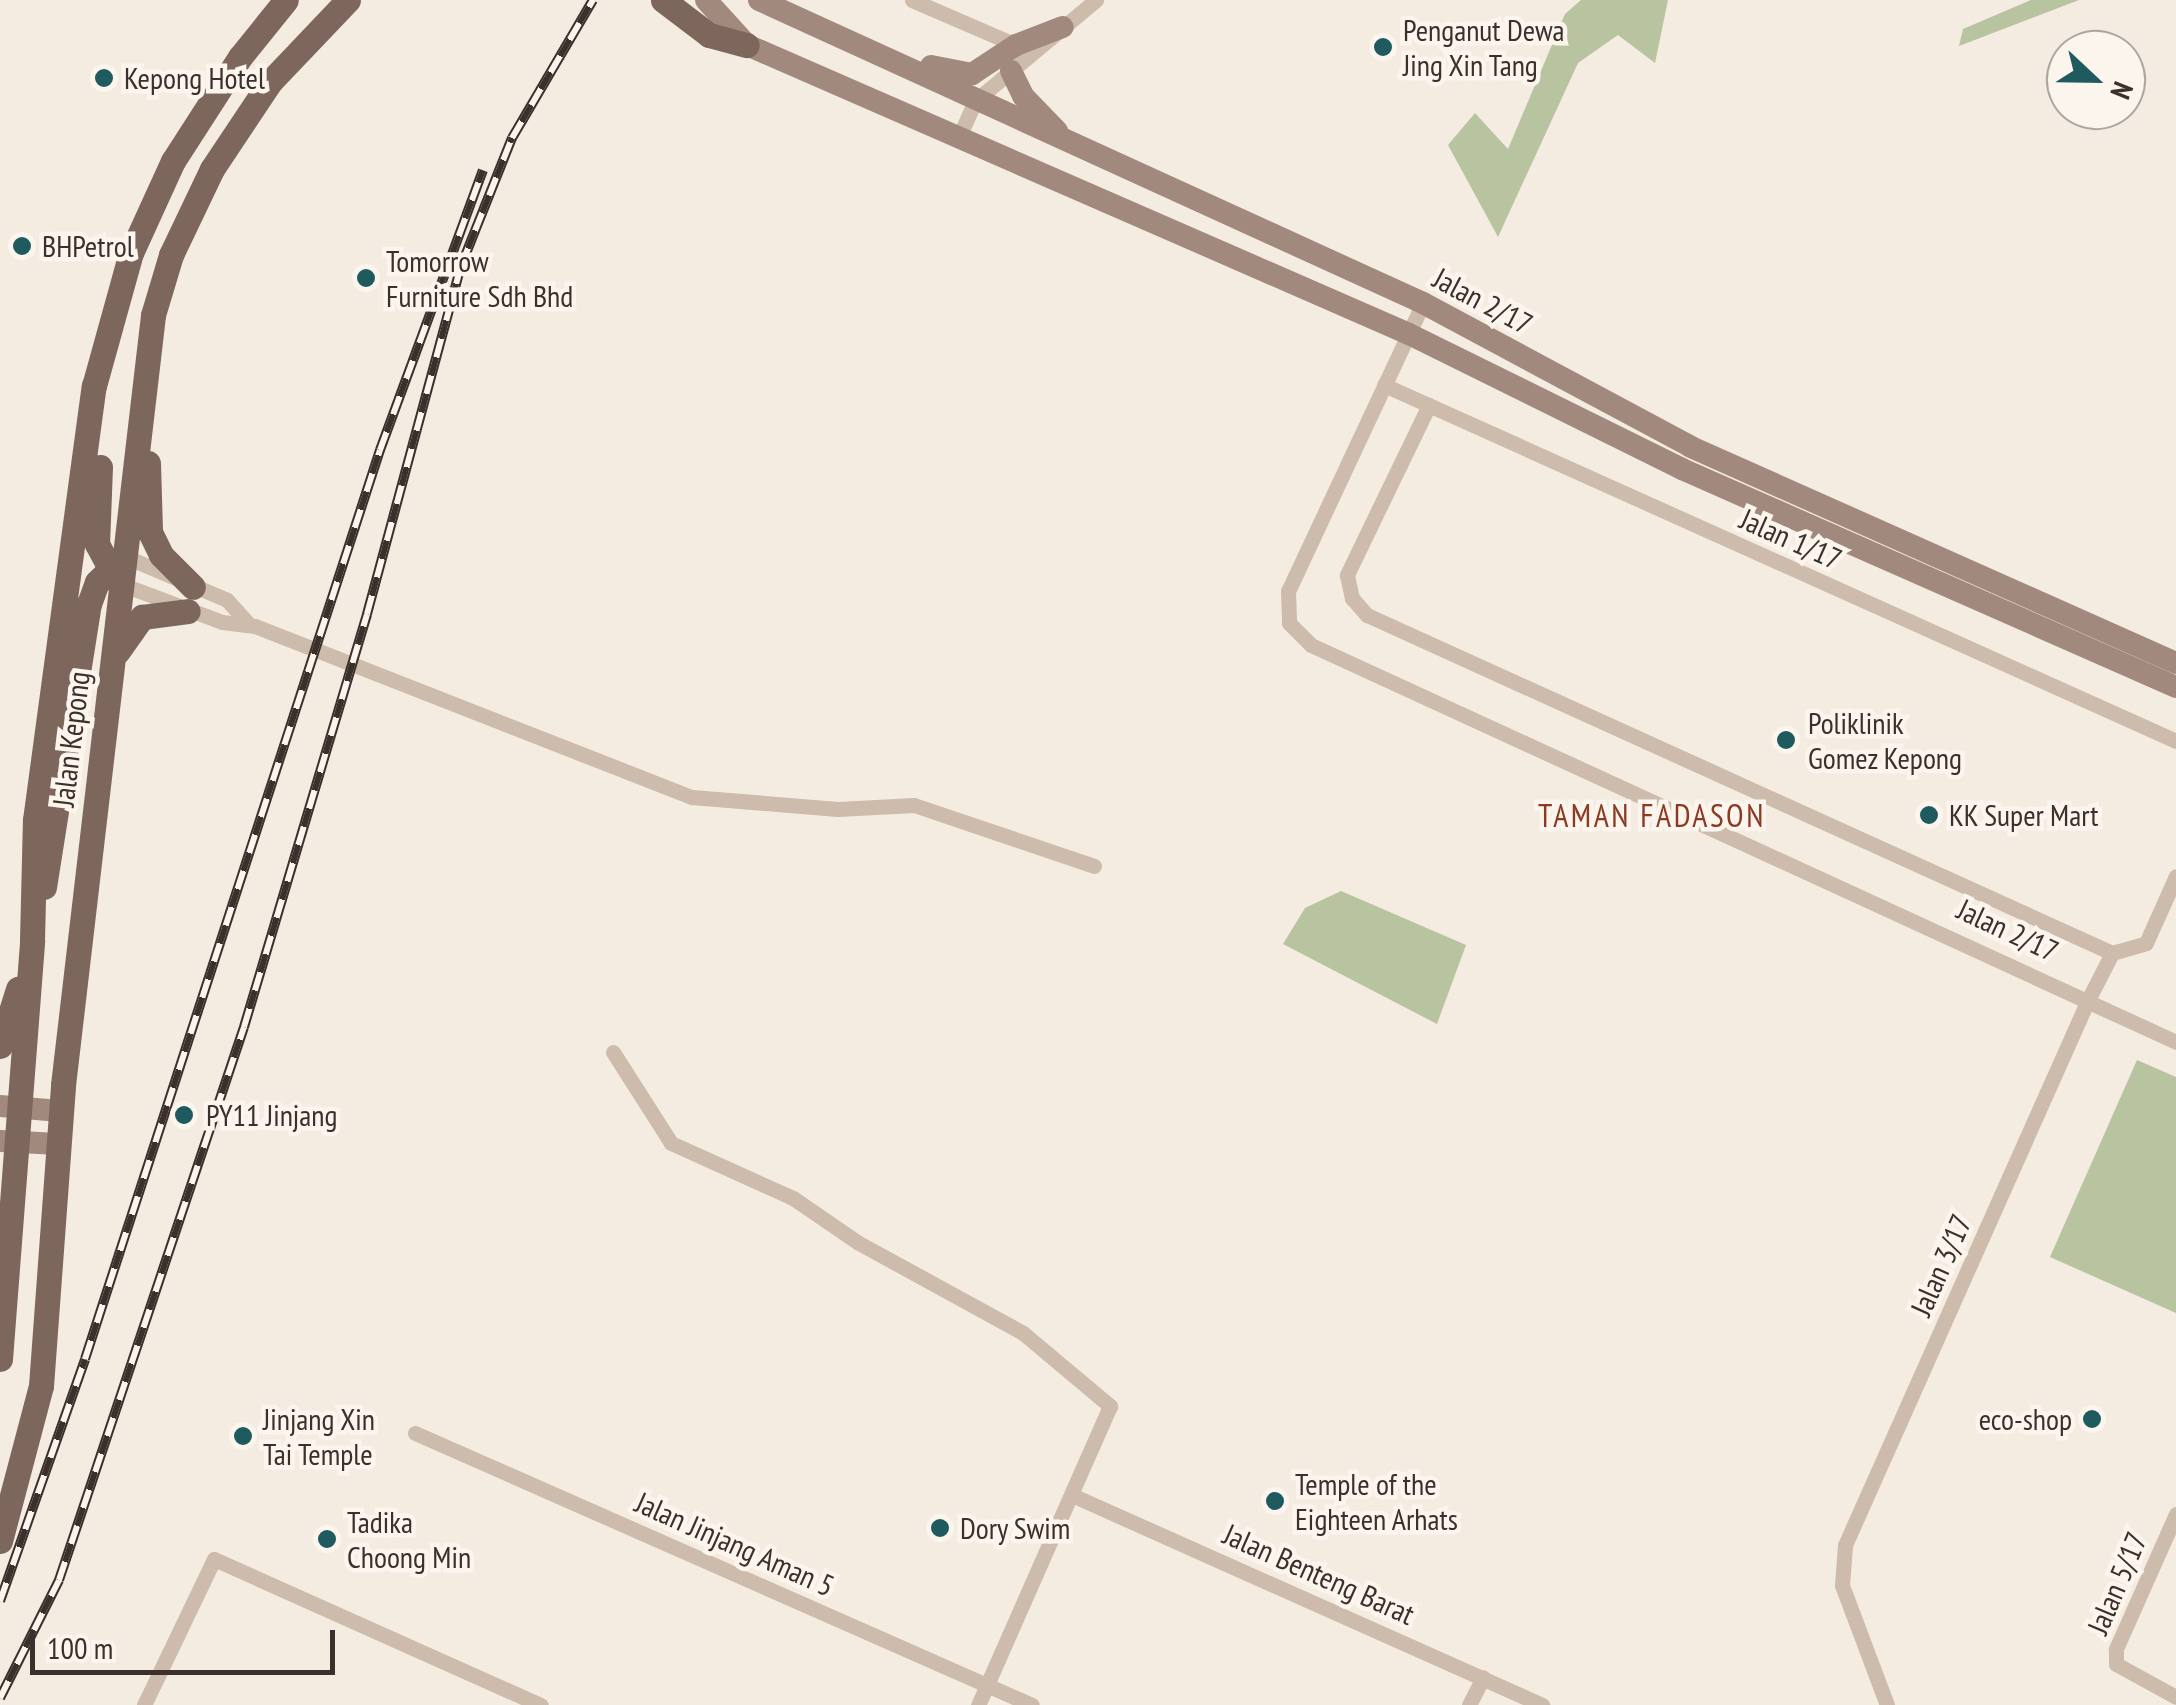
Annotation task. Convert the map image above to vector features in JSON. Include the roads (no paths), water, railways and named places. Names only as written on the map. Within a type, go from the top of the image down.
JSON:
[{"type":"main road","name":"Jalan Kepong","points":[[0,1541],[41,1386],[60,1111],[112,664],[117,570],[153,315],[196,198],[270,82],[348,0]]},
{"type":"main road","points":[[663,0],[709,35],[748,45]]},
{"type":"main road","name":"Jalan Kepong","points":[[0,1359],[7,1269],[9,1106],[32,940],[35,820],[94,386],[131,253],[173,161],[283,3]]},
{"type":"main road","points":[[0,1046],[32,940],[55,838],[89,604],[117,570],[96,524],[101,424],[94,386]]},
{"type":"main road","points":[[112,664],[125,634],[142,616],[190,599],[150,532],[140,394]]},
{"type":"main road","points":[[0,1235],[7,1269]]},
{"type":"street","name":"Jalan 2/17","points":[[706,0],[748,45],[1409,334],[1682,468],[2176,687]]},
{"type":"street","name":"Jalan 2/17","points":[[758,0],[1423,302],[1690,448],[2176,663]]},
{"type":"street","points":[[912,0],[1016,46]]},
{"type":"street","points":[[959,137],[975,100],[1096,0]]},
{"type":"street","points":[[887,60],[910,57],[950,74],[972,74],[1016,46],[1064,27]]},
{"type":"street","points":[[1011,71],[1023,96],[1073,146]]},
{"type":"street","points":[[1409,334],[1423,302]]},
{"type":"street","name":"Jalan 2/17","points":[[1409,334],[1288,591],[1290,624],[1311,645],[2176,1042]]},
{"type":"street","name":"Jalan 1/17","points":[[1384,386],[2176,741]]},
{"type":"street","points":[[1430,406],[1347,575],[1352,598],[1367,615],[2112,953],[2146,943],[2176,876]]},
{"type":"street","points":[[117,570],[692,797],[838,809],[914,805],[1094,866]]},
{"type":"street","points":[[117,570],[190,599],[227,600],[248,623]]},
{"type":"street","name":"Jalan 3/17","points":[[1887,1705],[1842,1585],[1845,1545],[2112,953]]},
{"type":"street","points":[[614,1052],[671,1143],[793,1198],[856,1242],[1023,1333],[1110,1406],[1074,1496],[978,1705]]},
{"type":"street","points":[[9,1106],[60,1111]]},
{"type":"street","points":[[7,1141],[58,1144]]},
{"type":"street","name":"Jalan Jinjang Aman 5","points":[[415,1433],[1032,1705]]},
{"type":"street","name":"Jalan Benteng Barat","points":[[1074,1496],[1542,1705]]},
{"type":"street","name":"Jalan 5/17","points":[[2176,1514],[2116,1649],[2123,1673],[2176,1698]]},
{"type":"street","points":[[144,1705],[214,1559],[541,1705]]},
{"type":"street","points":[[1468,1705],[1483,1677]]},
{"type":"railway","points":[[0,1698],[59,1580],[244,1027],[367,614],[461,266],[512,138],[593,0]]},
{"type":"railway","points":[[0,1601],[85,1359],[380,450],[483,170]]},
{"type":"place","name":"Penganut Dewa Jing Xin Tang","points":[[1383,47]]},
{"type":"place","name":"Kepong Hotel","points":[[104,78]]},
{"type":"place","name":"BHPetrol","points":[[22,246]]},
{"type":"place","name":"Tomorrow Furniture Sdh Bhd","points":[[366,278]]},
{"type":"place","name":"Poliklinik Gomez Kepong","points":[[1786,740]]},
{"type":"place","name":"KK Super Mart","points":[[1929,815]]},
{"type":"place","name":"PY11 Jinjang","points":[[184,1115]]},
{"type":"place","name":"eco-shop","points":[[2092,1419]]},
{"type":"place","name":"Jinjang Xin Tai Temple","points":[[243,1436]]},
{"type":"place","name":"Temple of the Eighteen Arhats","points":[[1275,1501]]},
{"type":"place","name":"Dory Swim","points":[[940,1528]]},
{"type":"place","name":"Tadika Choong Min","points":[[327,1539]]},
{"type":"district","name":"TAMAN FADASON","points":[[1652,815]]}]
